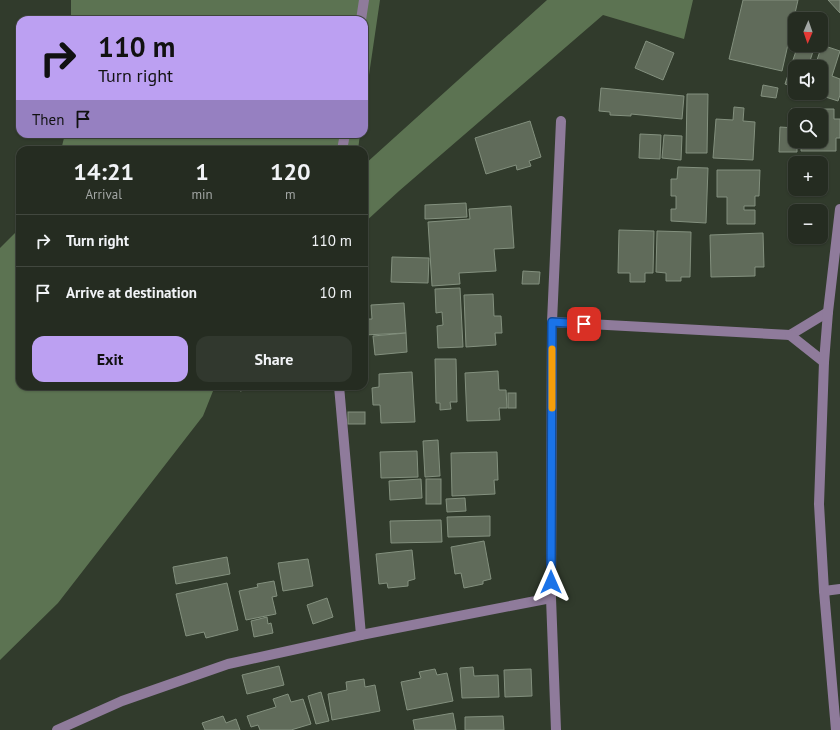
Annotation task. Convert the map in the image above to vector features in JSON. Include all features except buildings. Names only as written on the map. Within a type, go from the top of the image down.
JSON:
[{"type":"street","points":[[362,16],[364,0]]},
{"type":"street","points":[[556,730],[551,598],[552,322],[561,121]]},
{"type":"street","points":[[836,730],[824,591],[819,504],[824,362],[828,312],[840,209]]},
{"type":"street","points":[[552,322],[790,335],[828,312]]},
{"type":"street","points":[[790,335],[824,362]]},
{"type":"street","points":[[339,390],[361,635]]},
{"type":"street","points":[[824,591],[840,589]]},
{"type":"street","points":[[57,730],[122,701],[228,664],[361,635],[551,598]]},
{"type":"green space","points":[[71,0],[380,0],[368,82],[368,16],[71,16]]},
{"type":"green space","points":[[547,0],[693,0],[684,39],[603,15],[368,219],[368,161]]},
{"type":"green space","points":[[64,138],[360,138],[358,146],[62,146]]},
{"type":"green space","points":[[16,232],[16,390],[213,390],[203,416],[58,603],[0,660],[0,248]]},
{"type":"slow traffic","points":[[552,349],[552,408]]},
{"type":"route","points":[[551,582],[552,322],[584,324]]}]
